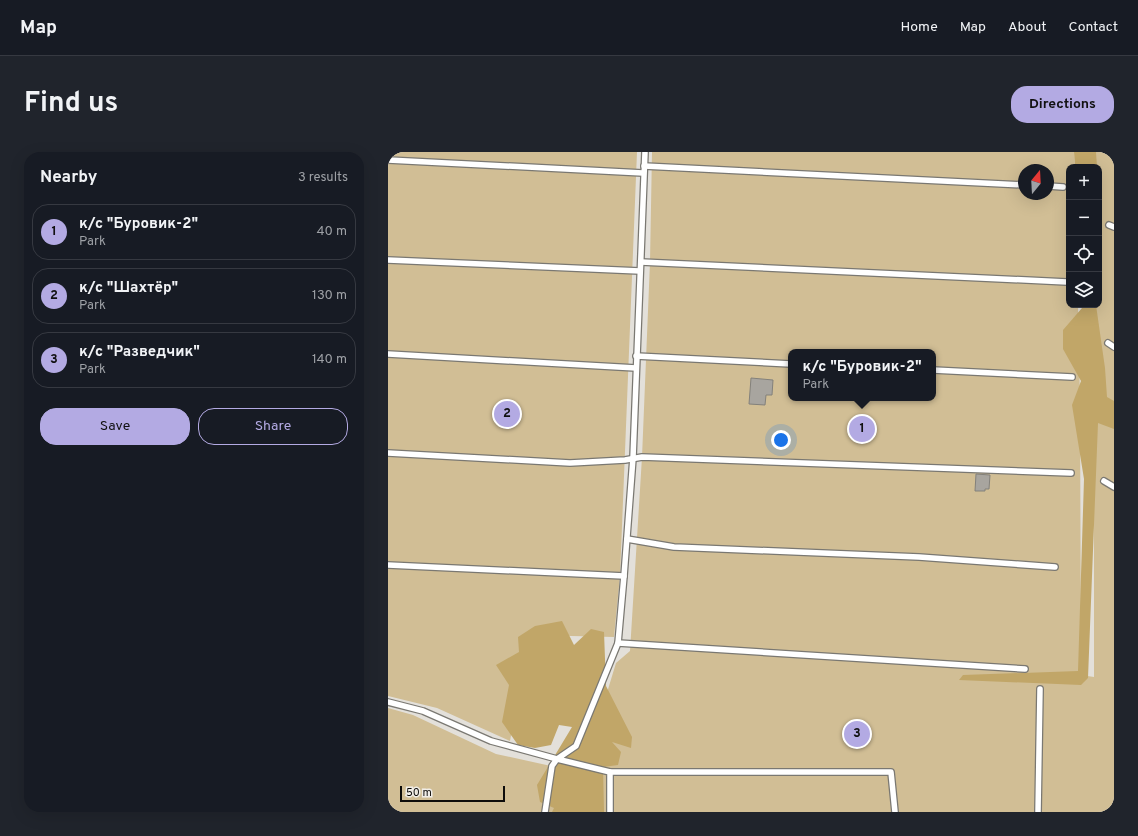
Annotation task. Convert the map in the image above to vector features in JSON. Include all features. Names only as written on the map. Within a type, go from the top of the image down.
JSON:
[{"type":"lane","points":[[545,812],[552,766],[557,759],[576,746],[618,643],[633,458],[645,152]]},
{"type":"lane","points":[[388,160],[643,173]]},
{"type":"lane","points":[[644,166],[1018,185]]},
{"type":"lane","points":[[1054,186],[1063,187]]},
{"type":"lane","points":[[388,260],[640,271]]},
{"type":"lane","points":[[641,262],[1066,282]]},
{"type":"lane","points":[[1108,344],[1114,347]]},
{"type":"lane","points":[[388,354],[636,368]]},
{"type":"lane","points":[[636,356],[788,364]]},
{"type":"lane","points":[[936,370],[1072,377]]},
{"type":"lane","points":[[388,453],[570,463],[625,460],[642,457],[1071,473]]},
{"type":"lane","points":[[1104,481],[1114,488]]},
{"type":"lane","points":[[627,539],[674,547],[919,557],[1055,567]]},
{"type":"lane","points":[[388,565],[624,576]]},
{"type":"lane","points":[[618,643],[1025,669]]},
{"type":"lane","points":[[1038,812],[1040,689]]},
{"type":"lane","points":[[388,702],[423,711],[491,741],[610,772],[891,772],[895,812]]},
{"type":"lane","points":[[610,772],[610,812]]},
{"type":"shaded area","points":[[388,152],[637,152],[620,576],[614,637],[529,635],[510,741],[437,708],[388,696]]},
{"type":"shaded area","points":[[652,152],[1074,152],[1075,164],[1066,164],[1066,308],[1078,308],[1081,675],[1094,677],[1094,401],[1091,308],[1102,308],[1102,164],[1089,164],[1089,152],[1102,152],[1114,157],[1114,812],[388,812],[388,708],[413,715],[496,754],[597,776],[602,709],[616,663],[630,651],[642,457],[650,262]]},
{"type":"shaded area","points":[[1074,152],[1096,152],[1097,164],[1075,164]]},
{"type":"shaded area","points":[[1082,308],[1096,308],[1105,368],[1107,397],[1114,401],[1114,429],[1098,423],[1088,678],[1081,685],[959,680],[963,675],[1078,671],[1084,479],[1072,405],[1081,381],[1063,349],[1063,330]]},
{"type":"shaded area","points":[[562,621],[574,645],[591,629],[604,632],[606,686],[632,737],[631,748],[612,742],[621,752],[618,765],[603,767],[604,812],[552,812],[554,808],[540,802],[537,785],[572,727],[559,725],[551,745],[535,748],[518,745],[502,722],[509,685],[496,665],[519,652],[518,637],[535,626]]},
{"type":"building","points":[[751,378],[773,380],[772,395],[766,395],[765,405],[749,404]]},
{"type":"building","points":[[976,474],[990,475],[989,489],[985,489],[985,491],[975,491]]},
{"type":"place","name":"к/с \"Шахтёр\"","points":[[507,414]]},
{"type":"place","name":"к/с \"Буровик-2\"","points":[[862,429]]},
{"type":"place","name":"к/с \"Разведчик\"","points":[[857,734]]}]
